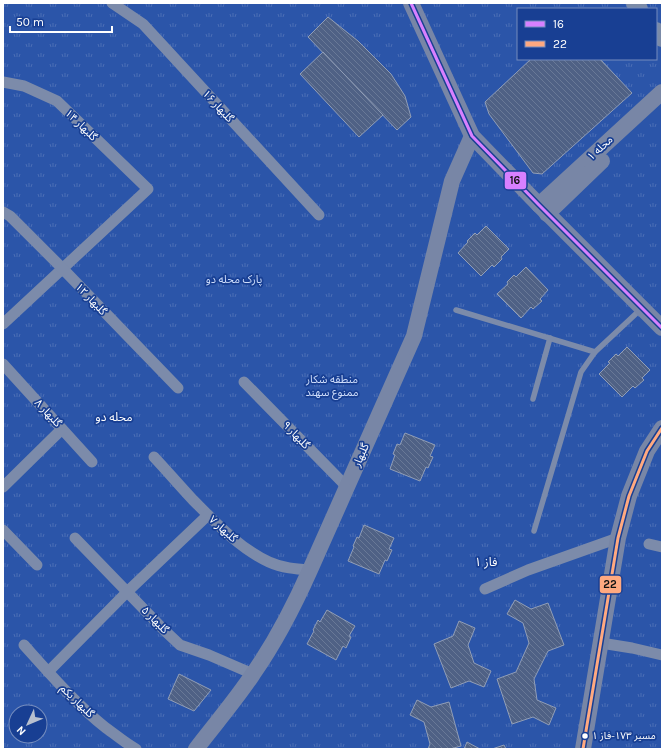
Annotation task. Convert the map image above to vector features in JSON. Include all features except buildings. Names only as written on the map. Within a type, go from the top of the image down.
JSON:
[{"type":"street","name":"گلبهار ۱۶","points":[[112,3],[143,24],[319,215]]},
{"type":"street","points":[[412,3],[472,136],[543,210],[662,328]]},
{"type":"street","name":"گلبهار ۱۴","points":[[3,82],[24,86],[57,102],[148,189],[62,268]]},
{"type":"street","name":"محله ۱","points":[[543,210],[662,92]]},
{"type":"street","name":"محله ۱","points":[[543,210],[662,104]]},
{"type":"street","name":"گلبهار","points":[[196,749],[253,674],[269,650],[295,603],[310,570],[414,336],[452,181],[472,136]]},
{"type":"street","name":"گلبهار ۱۲","points":[[3,212],[10,216],[62,268],[178,388]]},
{"type":"street","points":[[3,324],[62,268]]},
{"type":"street","name":"گلبهار ۸","points":[[3,364],[92,462]]},
{"type":"street","name":"گلبهار ۹","points":[[244,382],[347,487]]},
{"type":"street","points":[[583,749],[618,538],[629,496],[647,451],[662,428]]},
{"type":"street","points":[[3,487],[62,429]]},
{"type":"street","name":"گلبهار ۷","points":[[154,457],[208,515],[233,539],[254,554],[270,562],[294,569],[310,570]]},
{"type":"street","points":[[48,672],[127,592],[208,515]]},
{"type":"street","points":[[3,530],[37,565]]},
{"type":"street","name":"گلبهار ۵","points":[[75,538],[180,644],[253,674]]},
{"type":"street","points":[[485,589],[528,570],[618,538]]},
{"type":"street","points":[[649,544],[662,547]]},
{"type":"street","points":[[600,643],[662,655]]},
{"type":"street","name":"گلبهار یکم","points":[[24,646],[97,721],[136,749]]},
{"type":"lane","points":[[534,531],[581,372],[595,352],[642,308]]},
{"type":"lane","points":[[456,310],[595,352]]},
{"type":"lane","points":[[533,399],[550,338]]},
{"type":"green space","name":"منطقه شکار ممنوع سهند","points":[[3,3],[662,3],[662,749],[3,749]]},
{"type":"transit line","name":"16","points":[[411,3],[472,136],[662,328]]},
{"type":"transit line","name":"22","points":[[583,749],[618,538],[629,496],[647,451],[662,428]]},
{"type":"place","name":"مسیر ۱۷۳-فاز ۱","points":[[585,736]]},
{"type":"district","name":"محله دو","points":[[114,417]]},
{"type":"district","name":"فاز ۱","points":[[486,562]]},
{"type":"park label","name":"پارک محله دو","points":[[234,279]]}]
